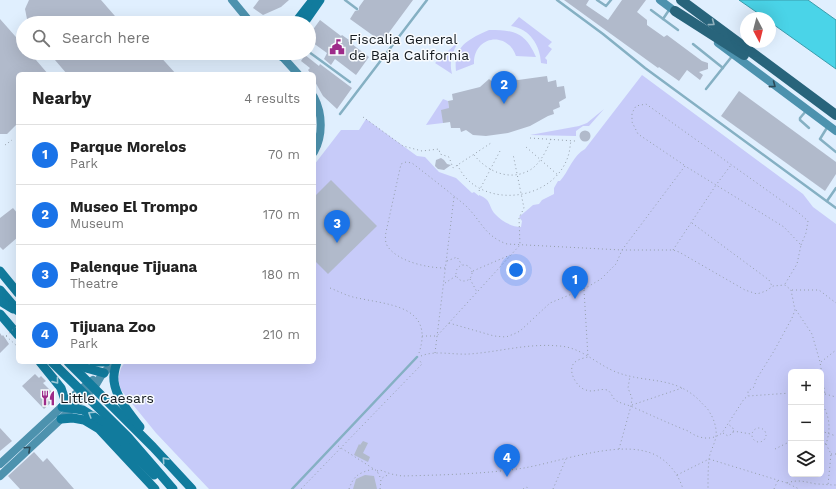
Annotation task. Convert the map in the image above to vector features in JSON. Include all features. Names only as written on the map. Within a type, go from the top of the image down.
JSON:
[{"type":"highway","points":[[681,0],[836,115]]},
{"type":"highway","points":[[673,9],[727,43],[788,86],[821,104]]},
{"type":"main road","points":[[232,0],[245,16]]},
{"type":"main road","points":[[300,16],[313,0]]},
{"type":"main road","points":[[309,16],[320,0]]},
{"type":"main road","points":[[660,0],[836,131]]},
{"type":"main road","points":[[286,60],[296,72]]},
{"type":"main road","points":[[316,102],[321,122],[319,139],[316,147]]},
{"type":"main road","points":[[0,271],[16,291]]},
{"type":"main road","points":[[0,284],[16,303]]},
{"type":"main road","points":[[0,290],[16,309]]},
{"type":"main road","points":[[0,301],[16,310]]},
{"type":"main road","points":[[0,311],[16,326]]},
{"type":"main road","points":[[0,314],[16,333]]},
{"type":"main road","points":[[0,476],[61,419],[67,406],[61,388],[42,364]]},
{"type":"main road","points":[[54,364],[132,441],[171,489]]},
{"type":"main road","points":[[70,364],[153,446],[192,489]]},
{"type":"main road","points":[[81,364],[86,368],[102,374]]},
{"type":"main road","points":[[0,464],[83,393],[113,364]]},
{"type":"main road","points":[[115,364],[114,380],[119,397],[153,446]]},
{"type":"main road","points":[[67,406],[83,410],[102,422],[171,489]]},
{"type":"main road","points":[[61,419],[73,418],[84,420],[99,429],[155,489]]},
{"type":"lane","points":[[345,0],[357,9]]},
{"type":"lane","points":[[340,114],[427,0]]},
{"type":"lane","points":[[557,0],[603,34],[645,68],[836,208]]},
{"type":"lane","points":[[598,0],[606,6],[611,0]]},
{"type":"lane","points":[[663,19],[673,9]]},
{"type":"lane","points":[[651,10],[678,30]]},
{"type":"lane","points":[[693,44],[723,68]]},
{"type":"lane","points":[[706,89],[733,55]]},
{"type":"lane","points":[[316,57],[350,82]]},
{"type":"lane","points":[[807,110],[800,118],[801,122],[809,128]]},
{"type":"lane","points":[[828,126],[820,139],[836,152]]},
{"type":"lane","points":[[826,201],[836,188]]},
{"type":"lane","points":[[292,489],[417,357]]},
{"type":"path","points":[[445,268],[434,268],[419,264],[401,257],[387,246],[385,240],[386,232],[401,164],[406,162],[412,164],[454,196],[474,215],[489,235],[499,242],[520,245],[622,250],[673,250],[745,290],[757,294],[766,291],[773,286],[785,284],[797,264],[800,245],[806,233],[808,221],[799,213],[646,104],[636,106],[632,113],[632,122],[638,134],[684,166],[784,227],[800,245]]},
{"type":"path","points":[[363,117],[403,146],[422,151],[438,149],[440,154],[449,157],[453,168],[490,143]]},
{"type":"path","points":[[530,138],[575,141]]},
{"type":"path","points":[[473,155],[480,163],[490,170],[504,174],[517,174],[530,170],[540,160],[551,139]]},
{"type":"path","points":[[5,145],[12,140]]},
{"type":"path","points":[[457,165],[466,178],[480,188],[493,194],[507,196],[522,194],[535,190],[558,176],[569,153],[570,141]]},
{"type":"path","points":[[526,147],[558,176]]},
{"type":"path","points":[[479,191],[500,151]]},
{"type":"path","points":[[422,336],[437,336],[520,245],[519,218],[524,208],[513,154]]},
{"type":"path","points":[[673,250],[731,165]]},
{"type":"path","points":[[449,323],[494,336],[506,337],[520,331],[550,303],[584,289],[601,279],[614,267],[622,250],[684,166]]},
{"type":"path","points":[[435,354],[454,196]]},
{"type":"path","points":[[691,222],[769,280],[773,286]]},
{"type":"path","points":[[472,271],[511,255]]},
{"type":"path","points":[[446,261],[457,256],[462,265],[469,267],[472,271]]},
{"type":"path","points":[[456,276],[457,268],[462,265]]},
{"type":"path","points":[[472,271],[470,279],[477,292]]},
{"type":"path","points":[[444,283],[456,276]]},
{"type":"path","points":[[456,276],[462,281],[470,279]]},
{"type":"path","points":[[785,284],[791,290],[795,310],[812,334],[820,362],[825,394],[836,397]]},
{"type":"path","points":[[330,288],[353,297],[384,302],[413,314],[420,323],[422,336],[422,343],[417,357]]},
{"type":"path","points":[[584,289],[588,357]]},
{"type":"path","points":[[791,290],[819,290],[836,303]]},
{"type":"path","points":[[748,396],[748,391],[754,388],[756,380],[774,351],[795,310]]},
{"type":"path","points":[[16,327],[6,336],[16,344]]},
{"type":"path","points":[[417,357],[425,354],[468,354],[498,351],[524,346],[560,346],[574,349],[607,368],[630,376],[666,382],[682,388],[692,393],[710,412],[715,426],[716,436],[709,459],[708,489]]},
{"type":"path","points":[[820,362],[836,350]]},
{"type":"path","points":[[301,489],[422,364],[417,357]]},
{"type":"path","points":[[588,357],[577,360],[573,364],[572,369],[573,376],[584,390],[590,392],[608,390],[614,399],[619,402],[631,406],[695,436],[703,438],[716,436],[722,433],[744,399],[748,396],[788,394]]},
{"type":"path","points":[[619,449],[631,406],[632,398],[628,388],[630,376]]},
{"type":"path","points":[[631,406],[682,388]]},
{"type":"path","points":[[822,405],[827,415],[830,428],[830,434],[826,444],[831,454],[828,485]]},
{"type":"path","points":[[728,424],[731,426],[733,431]]},
{"type":"path","points":[[759,428],[763,429],[766,436],[764,440],[758,442],[753,440],[752,434],[755,429],[759,428]]},
{"type":"path","points":[[722,433],[728,436],[733,431]]},
{"type":"path","points":[[733,431],[752,434]]},
{"type":"path","points":[[824,432],[836,436]]},
{"type":"path","points":[[775,449],[788,442]]},
{"type":"path","points":[[340,447],[377,471],[381,479],[380,489]]},
{"type":"path","points":[[377,471],[380,470],[391,474],[422,476],[498,471],[524,468],[566,458],[619,449],[643,450],[653,453],[669,464],[683,489]]},
{"type":"path","points":[[831,454],[836,454]]},
{"type":"path","points":[[553,489],[566,458]]},
{"type":"path","points":[[676,475],[709,459],[778,480],[799,489]]},
{"type":"path","points":[[349,489],[354,478],[362,472],[374,469]]},
{"type":"path","points":[[381,479],[391,474]]},
{"type":"path","points":[[774,489],[778,480]]},
{"type":"path","points":[[787,483],[801,481],[836,485]]},
{"type":"path","points":[[523,489],[527,487],[529,489]]},
{"type":"shaded area","points":[[739,0],[808,0],[836,20],[836,69],[776,26],[776,12],[756,12]]},
{"type":"shaded area","points":[[519,17],[552,42],[548,46],[552,49],[545,58],[547,60],[547,64],[541,63],[539,50],[529,34],[511,26]]},
{"type":"shaded area","points":[[489,30],[518,34],[528,42],[536,57],[516,56],[512,48],[506,42],[491,40],[484,42],[479,47],[475,55],[474,64],[456,71],[457,55],[464,44]]},
{"type":"shaded area","points":[[459,41],[452,57],[452,74],[435,63]]},
{"type":"shaded area","points":[[642,75],[803,194],[813,207],[836,224],[836,489],[209,489],[156,433],[121,390],[118,379],[124,364],[316,364],[316,162],[341,130],[359,130],[366,119],[417,156],[425,157],[439,172],[456,178],[472,193],[474,192],[486,199],[497,217],[510,225],[521,227],[522,221],[519,217],[533,205],[539,204],[542,200],[554,194],[554,188],[558,181],[560,181],[563,177],[577,155],[585,149]]},
{"type":"shaded area","points":[[443,99],[448,101],[449,108],[443,123],[426,125]]},
{"type":"shaded area","points":[[604,109],[589,126],[583,126],[576,131],[576,136],[530,135],[579,126],[587,123]]},
{"type":"building","points":[[29,0],[101,0],[115,16],[26,16],[25,9]]},
{"type":"building","points":[[259,0],[289,0],[281,7],[263,15],[253,8]]},
{"type":"building","points":[[364,0],[413,0],[382,42],[350,19],[355,11],[359,10],[359,7]]},
{"type":"building","points":[[564,0],[589,0],[586,5],[608,20],[622,0],[646,0],[637,12],[647,20],[647,25],[664,37],[667,35],[702,61],[708,63],[708,69],[699,72],[703,75],[700,80],[687,70],[679,81],[659,67],[658,68]]},
{"type":"building","points":[[0,19],[16,37],[16,60],[36,60],[46,72],[16,72],[16,125],[7,134],[0,134]]},
{"type":"building","name":"Fiscalia General de Baja California","points":[[320,20],[341,36],[342,35],[349,40],[348,41],[369,57],[356,75],[335,59],[331,65],[324,59],[327,53],[316,45],[316,25]]},
{"type":"building","points":[[55,60],[163,60],[174,72],[65,72]]},
{"type":"building","points":[[311,60],[319,66],[320,64],[352,88],[337,109],[323,96],[316,84],[316,72],[310,72],[308,70],[310,68],[301,61]]},
{"type":"building","points":[[547,76],[548,82],[556,80],[557,87],[564,86],[566,98],[559,102],[560,107],[553,110],[554,114],[530,126],[508,133],[486,136],[473,135],[466,130],[461,132],[460,128],[451,128],[450,122],[443,123],[441,110],[449,108],[448,101],[453,100],[452,94],[480,87],[489,79],[495,84],[504,82],[506,77],[518,80]]},
{"type":"building","points":[[739,91],[836,162],[836,174],[825,191],[721,116]]},
{"type":"building","points":[[583,131],[587,131],[589,132],[589,140],[583,141],[580,138],[580,134]]},
{"type":"building","points":[[441,158],[447,164],[451,165],[444,170],[438,169],[435,166],[436,160]]},
{"type":"building","points":[[331,180],[377,226],[328,274],[316,262],[316,195]]},
{"type":"building","points":[[13,208],[16,212],[16,239],[3,250],[0,247],[0,218]]},
{"type":"building","points":[[0,333],[9,344],[0,353]]},
{"type":"building","points":[[35,374],[39,378],[41,376],[46,381],[43,383],[55,395],[55,399],[44,409],[22,386]]},
{"type":"building","points":[[0,428],[12,441],[0,451]]},
{"type":"building","points":[[363,441],[368,443],[363,453],[370,457],[368,462],[354,455],[359,444],[360,445]]},
{"type":"building","points":[[34,452],[43,462],[47,458],[74,489],[20,489],[8,476]]},
{"type":"building","points":[[365,475],[374,476],[377,489],[353,489],[356,479]]},
{"type":"place","name":"Fiscalia General de Baja California","points":[[337,47]]},
{"type":"place","name":"Museo El Trompo","points":[[504,104]]},
{"type":"place","name":"Palenque Tijuana","points":[[337,243]]},
{"type":"place","name":"Parque Morelos","points":[[575,299]]},
{"type":"place","name":"Little Caesars","points":[[48,398]]},
{"type":"place","name":"Tijuana Zoo","points":[[507,477]]}]
